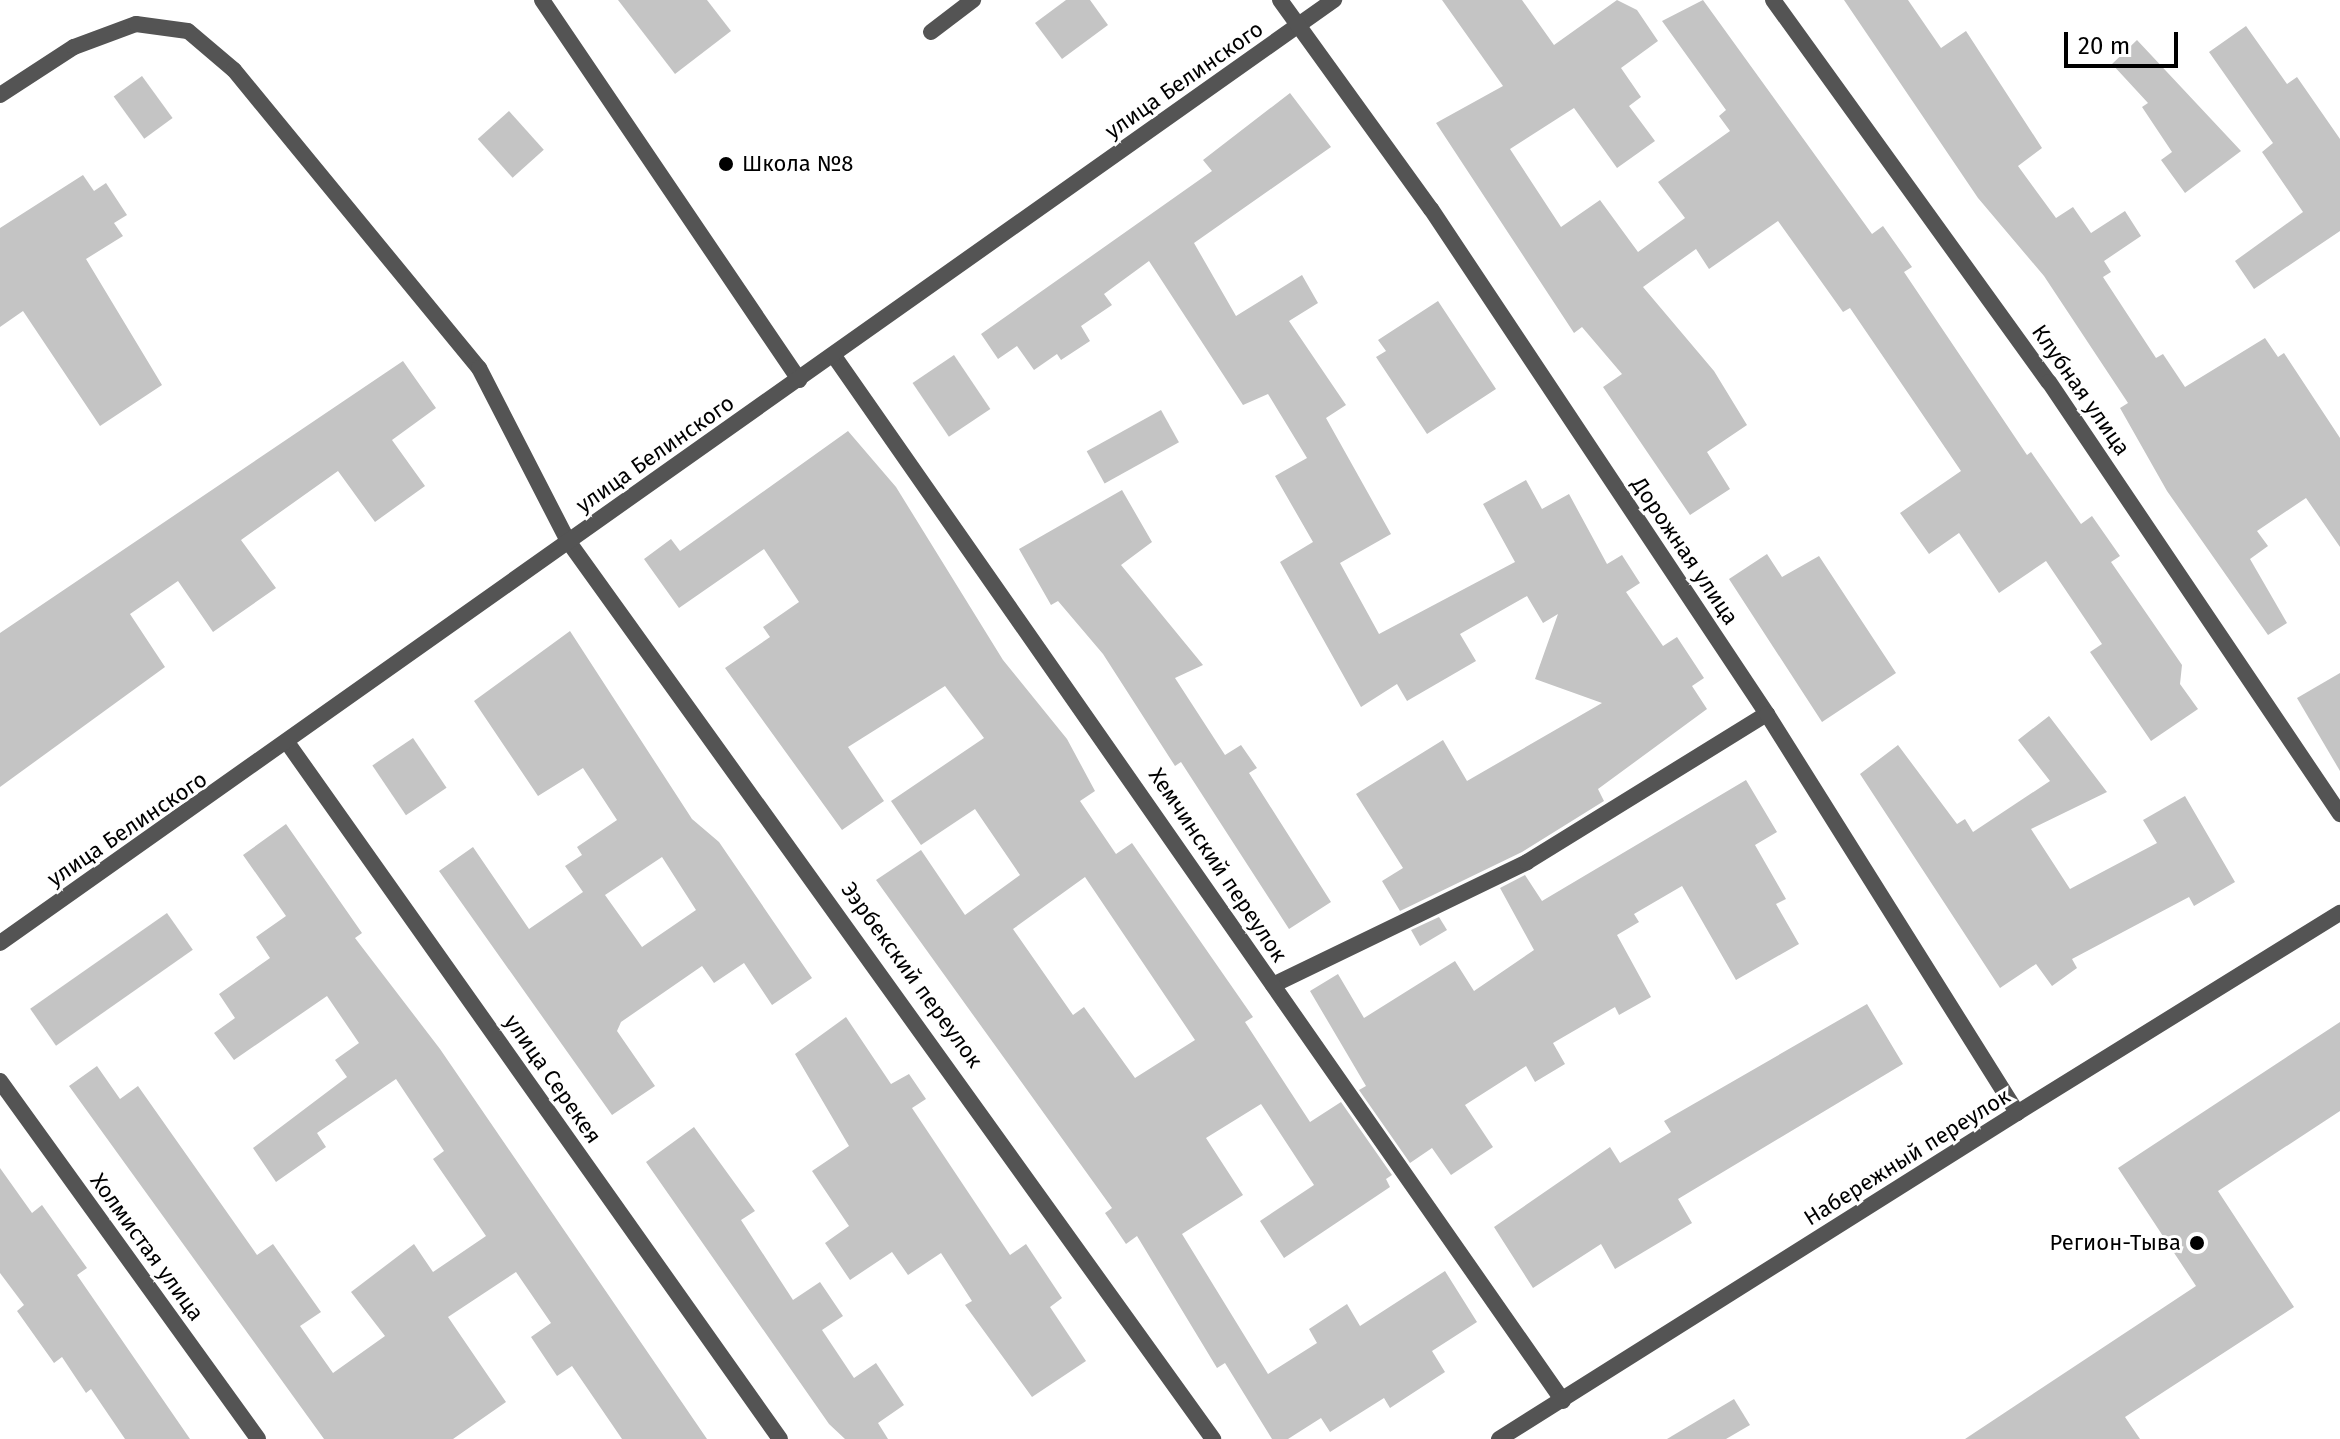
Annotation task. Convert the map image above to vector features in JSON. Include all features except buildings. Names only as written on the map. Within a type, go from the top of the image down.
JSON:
[{"type":"street","points":[[542,0],[799,380]]},
{"type":"street","points":[[931,32],[973,0]]},
{"type":"street","name":"Дорожная улица","points":[[1280,0],[1431,209],[1767,714],[2017,1113]]},
{"type":"street","name":"улица Белинского","points":[[0,943],[289,745],[568,541],[1334,0]]},
{"type":"street","name":"Клубная улица","points":[[1773,0],[2049,382],[2340,814]]},
{"type":"street","name":"Ээрбекский переулок","points":[[0,95],[74,47],[136,24],[188,31],[234,70],[479,368],[568,541],[1213,1439]]},
{"type":"street","name":"Хемчинский переулок","points":[[834,356],[1563,1401]]},
{"type":"street","points":[[1273,985],[1527,862],[1767,714]]},
{"type":"street","name":"улица Серекея","points":[[289,745],[780,1439]]},
{"type":"street","name":"Набережный переулок","points":[[1499,1439],[2340,913]]},
{"type":"street","name":"Холмистая улица","points":[[0,1081],[258,1439]]},
{"type":"place","name":"Школа №8","points":[[726,164]]},
{"type":"place","name":"Регион-Тыва","points":[[2197,1243]]}]
